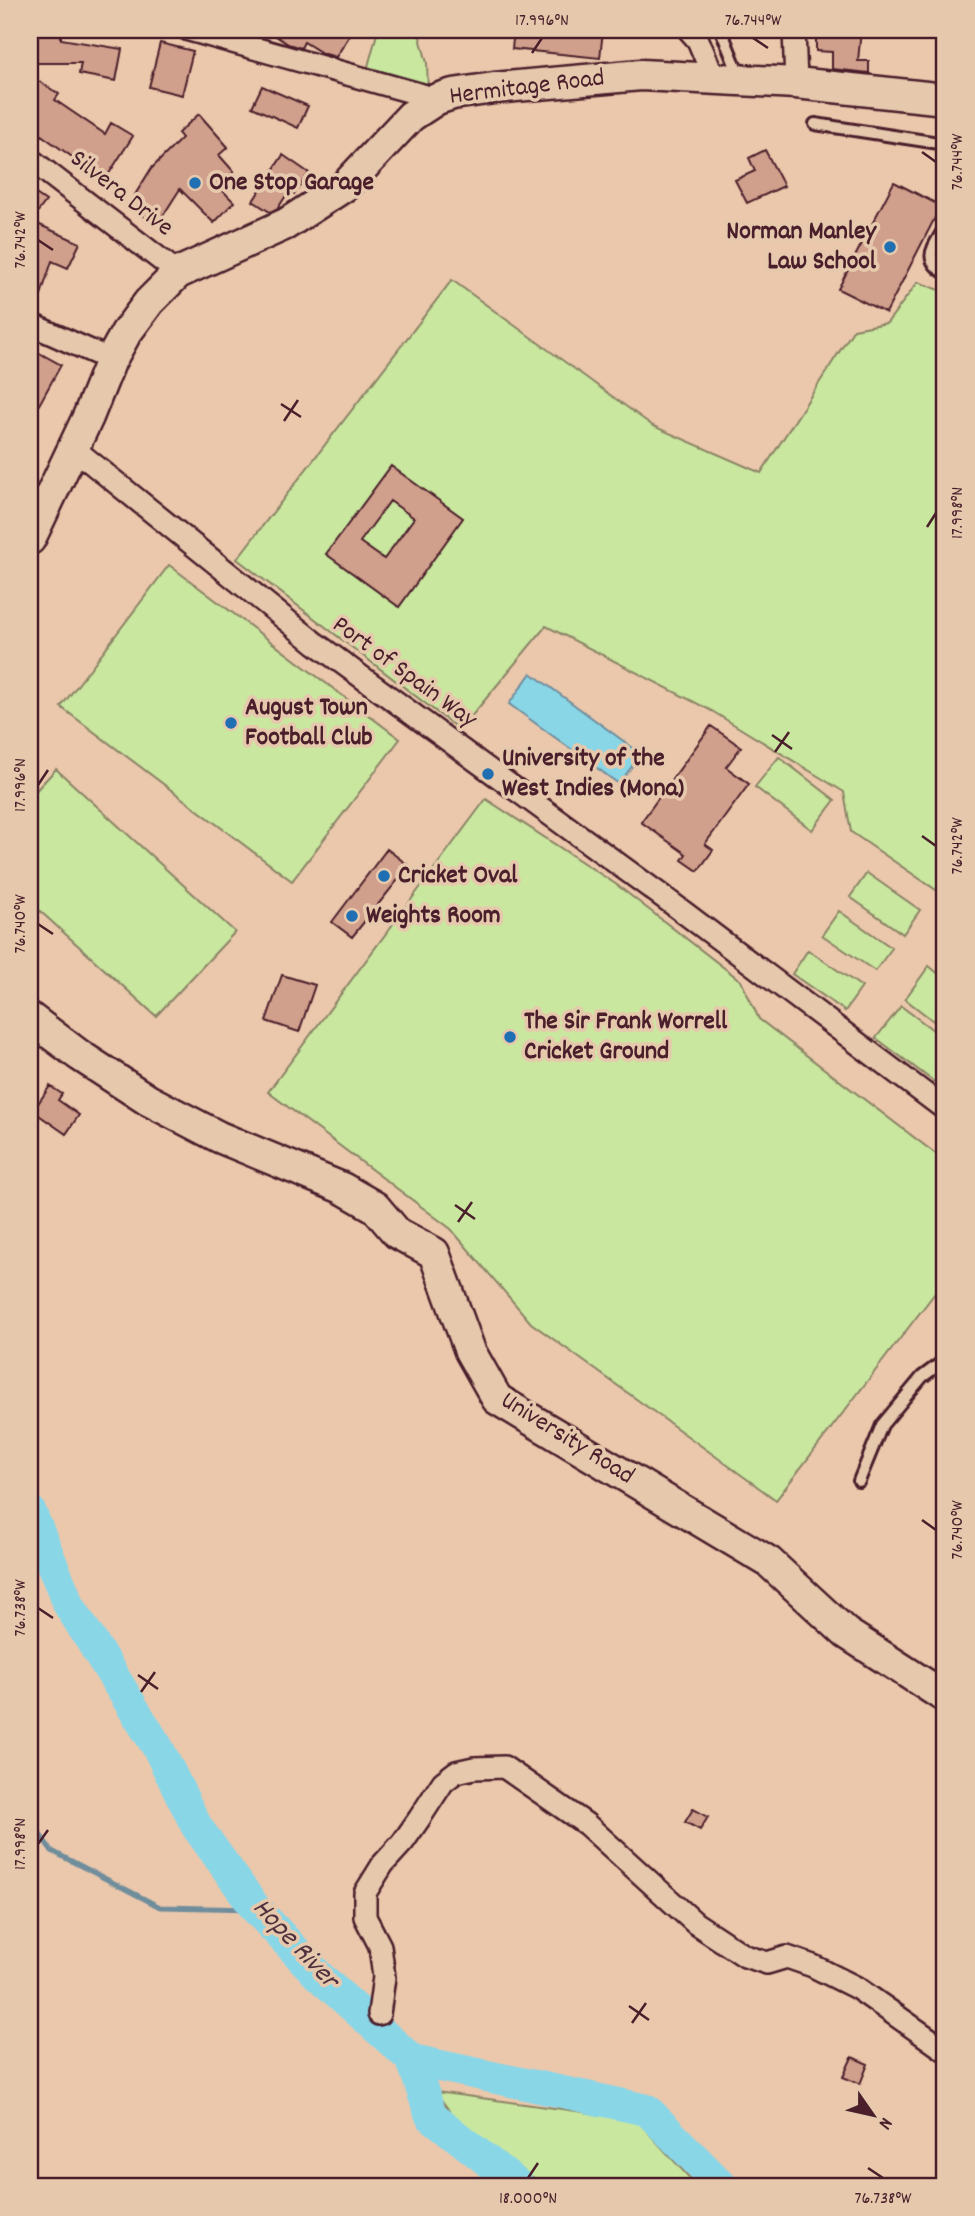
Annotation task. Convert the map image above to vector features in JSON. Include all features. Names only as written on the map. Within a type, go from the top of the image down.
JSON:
[{"type":"street","points":[[189,30],[437,99]]},
{"type":"street","points":[[689,30],[728,78]]},
{"type":"street","points":[[794,30],[796,83]]},
{"type":"street","name":"Hermitage Road","points":[[30,539],[74,448],[111,360],[126,333],[149,302],[178,273],[286,224],[346,185],[411,116],[437,99],[494,88],[641,75],[796,83],[945,99]]},
{"type":"street","name":"Silvera Drive","points":[[30,159],[178,273]]},
{"type":"street","points":[[30,324],[111,360]]},
{"type":"street","name":"Port of Spain Way","points":[[74,448],[315,643],[677,908],[945,1109]]},
{"type":"street","name":"University Road","points":[[30,1018],[79,1055],[148,1100],[219,1137],[342,1188],[374,1207],[397,1233],[434,1253],[470,1351],[497,1399],[769,1562],[846,1633],[945,1697]]},
{"type":"street","points":[[379,2014],[384,1977],[380,1946],[365,1917],[365,1893],[443,1782],[456,1772],[503,1767],[586,1824],[695,1923],[745,1956],[767,1964],[787,1957],[813,1966],[857,1988],[945,2050]]},
{"type":"lane","points":[[721,30],[728,78]]},
{"type":"lane","points":[[815,124],[945,144]]},
{"type":"lane","points":[[945,227],[931,260],[933,265],[945,272]]},
{"type":"lane","points":[[859,1482],[882,1425],[922,1377],[945,1360]]},
{"type":"green space","points":[[378,30],[418,30],[427,63],[428,93],[364,81]]},
{"type":"green space","points":[[452,280],[653,426],[761,473],[854,329],[887,323],[918,282],[945,292],[945,896],[851,832],[844,792],[712,711],[546,626],[460,730],[237,559]]},
{"type":"green space","name":"August Town Football Club","points":[[169,565],[400,739],[292,881],[61,707]]},
{"type":"green space","points":[[779,757],[835,800],[812,830],[755,787]]},
{"type":"green space","points":[[56,769],[235,932],[156,1016],[30,902],[30,797]]},
{"type":"green space","points":[[486,799],[617,885],[741,981],[759,1019],[945,1161],[945,1280],[776,1500],[531,1323],[451,1229],[268,1092]]},
{"type":"green space","points":[[867,873],[920,910],[903,934],[850,897]]},
{"type":"green space","points":[[839,911],[892,948],[875,971],[822,935]]},
{"type":"green space","points":[[808,950],[862,987],[845,1011],[792,974]]},
{"type":"green space","points":[[929,966],[945,979],[945,1030],[905,999]]},
{"type":"green space","points":[[901,1006],[945,1039],[945,1073],[937,1084],[876,1038]]},
{"type":"green space","points":[[436,2092],[636,2119],[697,2186],[545,2186],[460,2126]]},
{"type":"water","points":[[531,673],[641,754],[619,784],[509,704]]},
{"type":"building","points":[[61,30],[61,39],[122,49],[116,81],[79,74],[81,63],[30,63],[30,31]]},
{"type":"building","points":[[267,30],[353,30],[336,57],[322,53],[304,42],[301,48],[288,44]]},
{"type":"building","points":[[514,30],[603,30],[600,58],[512,49]]},
{"type":"building","points":[[816,30],[861,30],[858,61],[869,61],[869,73],[832,69],[832,52],[816,51]]},
{"type":"building","points":[[160,43],[193,51],[182,95],[149,87]]},
{"type":"building","points":[[30,76],[59,94],[55,100],[105,134],[111,123],[133,136],[103,183],[82,170],[85,166],[30,127]]},
{"type":"building","points":[[262,86],[308,106],[298,128],[252,107]]},
{"type":"building","points":[[199,114],[228,147],[219,155],[234,172],[218,186],[234,202],[214,223],[180,189],[157,225],[128,206],[151,169],[182,138],[178,133]]},
{"type":"building","points":[[765,150],[784,186],[747,203],[735,180],[755,171],[749,158]]},
{"type":"building","points":[[283,155],[309,173],[294,194],[289,191],[278,208],[270,212],[253,201]]},
{"type":"building","name":"Norman Manley Law School","points":[[894,182],[941,206],[886,313],[838,289]]},
{"type":"building","points":[[30,190],[46,201],[31,221],[80,243],[68,268],[52,261],[41,295],[30,292]]},
{"type":"building","points":[[34,350],[61,365],[30,421],[30,359]]},
{"type":"building","points":[[391,466],[463,518],[399,607],[326,554]],"holes":[[[390,501],[414,518],[384,559],[360,542]]]},
{"type":"building","points":[[711,726],[741,747],[726,767],[749,784],[705,844],[713,850],[698,871],[682,860],[686,854],[641,822]]},
{"type":"building","points":[[387,849],[409,866],[352,937],[332,922]]},
{"type":"building","points":[[282,975],[315,985],[299,1032],[266,1021]]},
{"type":"building","points":[[50,1086],[62,1094],[58,1100],[79,1115],[66,1134],[33,1111]]},
{"type":"building","points":[[693,1809],[708,1817],[700,1830],[685,1822]]},
{"type":"building","points":[[852,2057],[868,2064],[860,2084],[843,2077]]},
{"type":"waterway","name":"Hope River","points":[[30,1511],[69,1605],[158,1748],[197,1827],[256,1909],[319,1976],[412,2060],[647,2110],[722,2186]]},
{"type":"waterway","points":[[30,1821],[52,1851],[160,1907],[256,1909]]},
{"type":"waterway","points":[[412,2060],[431,2116],[519,2186]]},
{"type":"place","name":"One Stop Garage","points":[[195,183]]},
{"type":"place","name":"Norman Manley Law School","points":[[890,247]]},
{"type":"place","name":"August Town Football Club","points":[[231,723]]},
{"type":"place","name":"University of the West Indies (Mona)","points":[[488,774]]},
{"type":"place","name":"Cricket Oval","points":[[384,876]]},
{"type":"place","name":"Weights Room","points":[[352,916]]},
{"type":"place","name":"The Sir Frank Worrell Cricket Ground","points":[[510,1037]]}]
